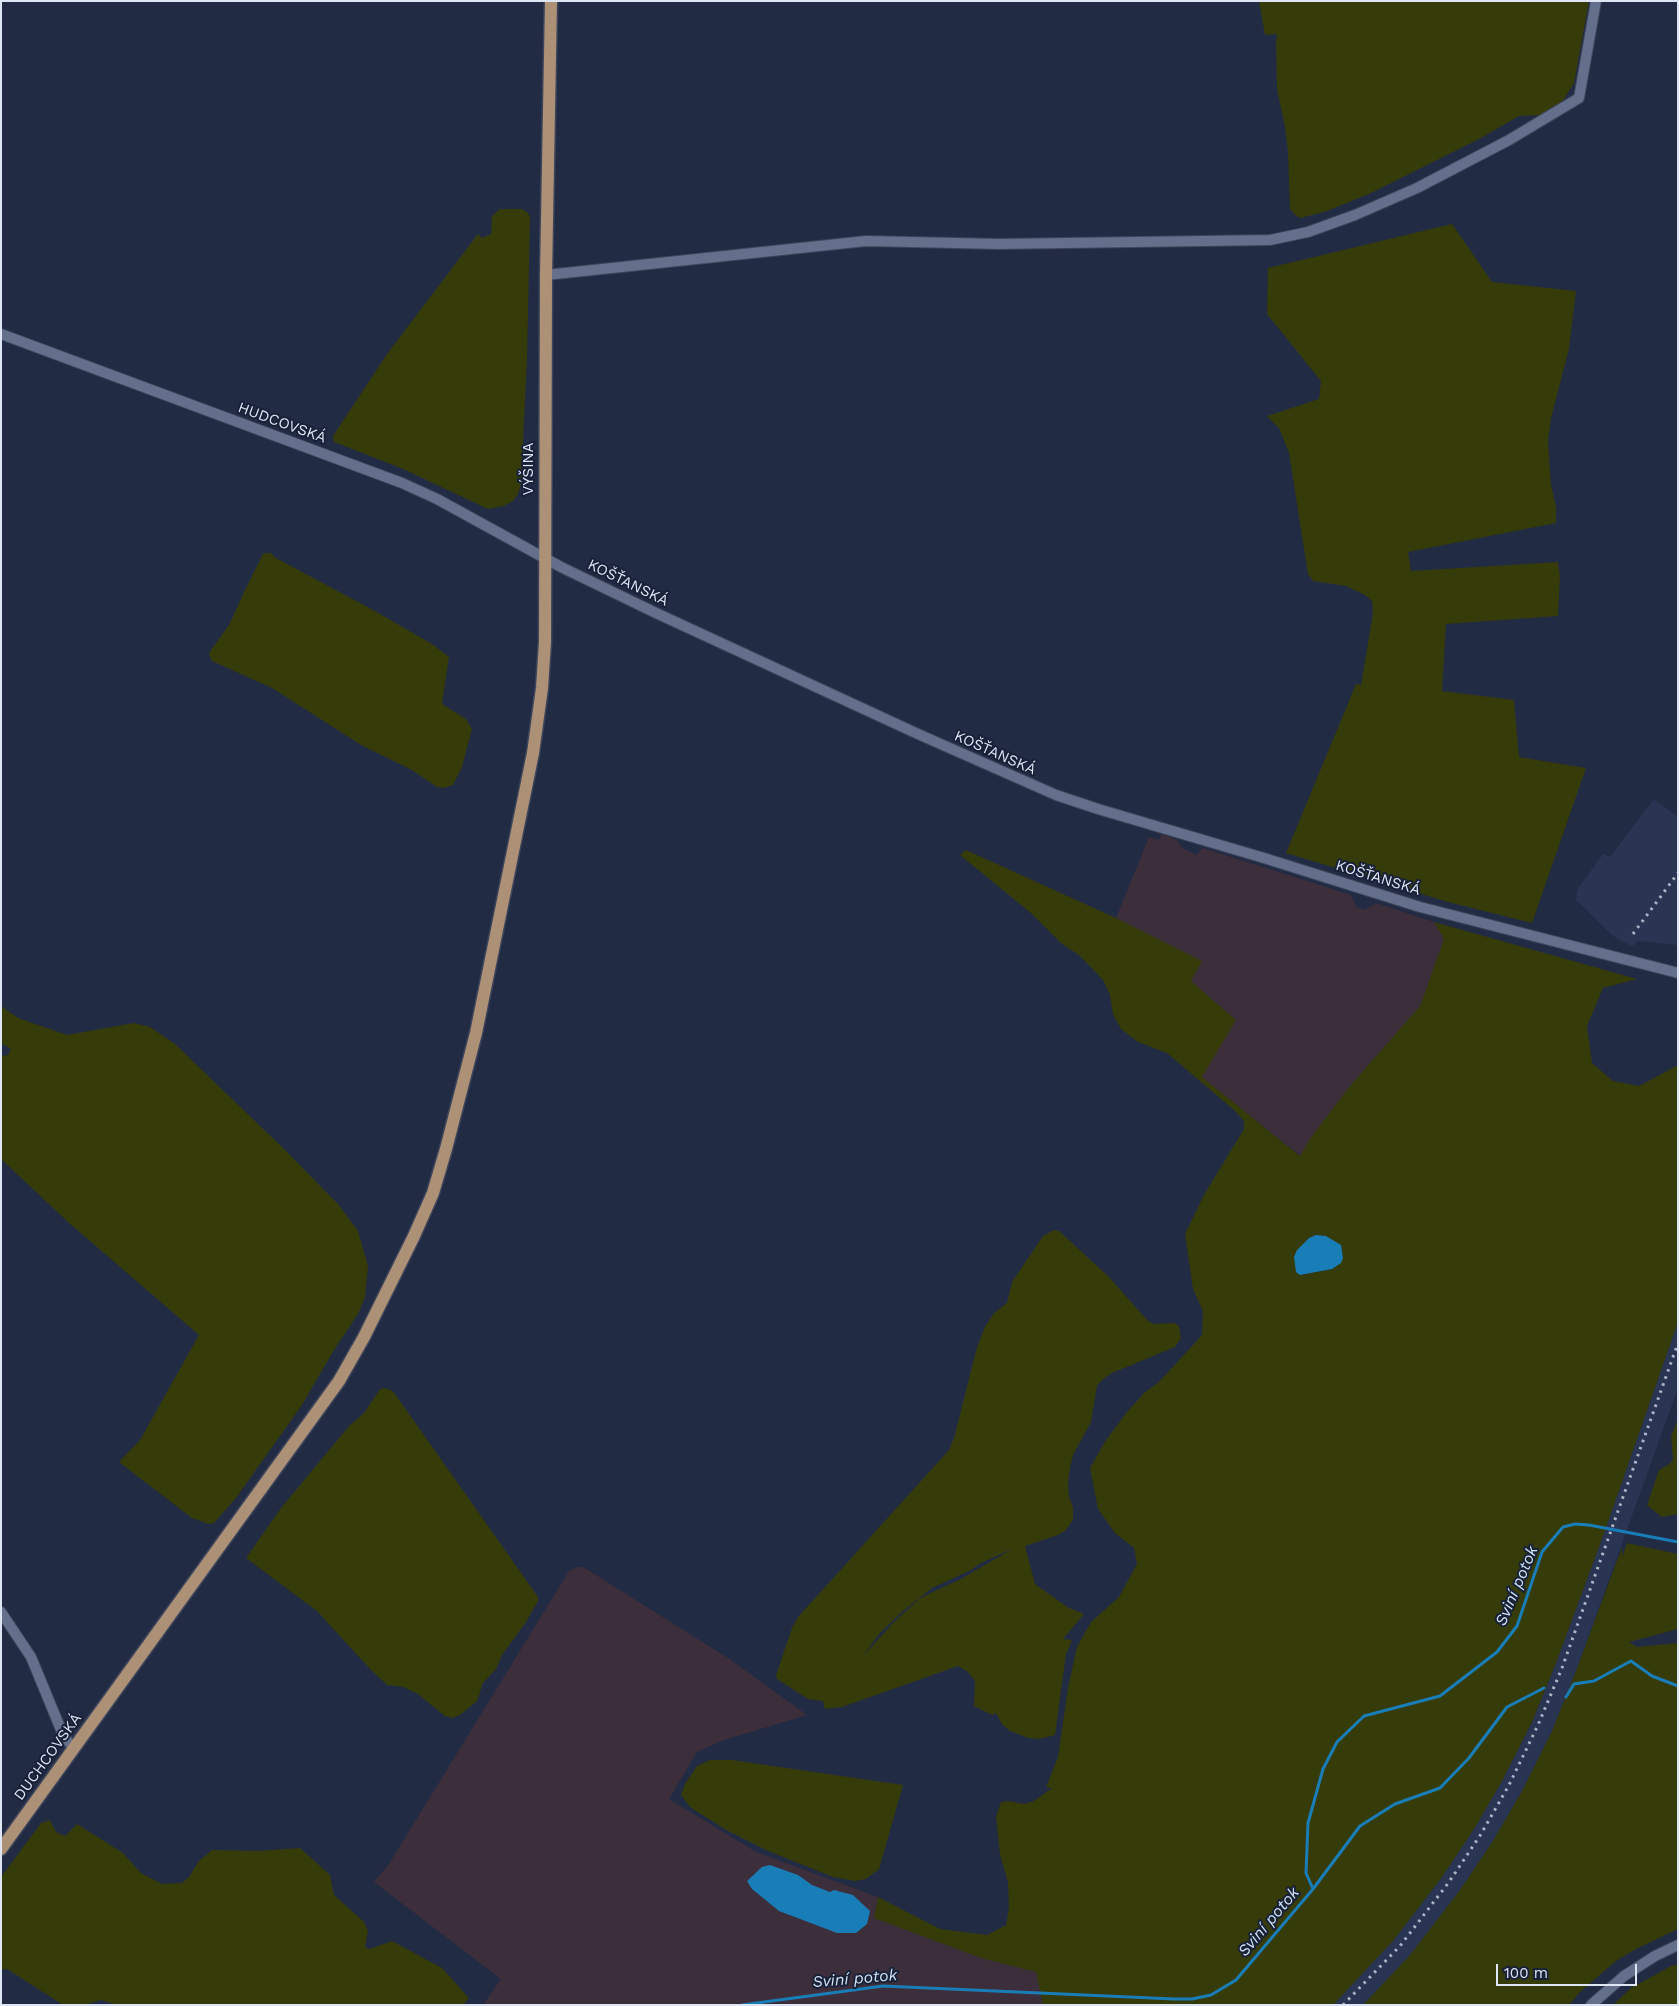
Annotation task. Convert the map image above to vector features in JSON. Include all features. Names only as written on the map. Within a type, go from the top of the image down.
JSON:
[{"type":"main road","name":"VÝŠINA","points":[[544,664],[546,275],[551,1]]},
{"type":"main road","name":"DUCHCOVSKÁ","points":[[1,1850],[339,1381],[371,1324],[428,1206],[456,1113],[478,1024],[536,735],[544,664]]},
{"type":"street","points":[[546,275],[866,241],[999,244],[1270,240],[1308,232],[1356,216],[1417,188],[1509,140],[1579,98],[1596,1]]},
{"type":"street","name":"HUDCOVSKÁ","points":[[1,334],[402,483],[437,499],[544,558]]},
{"type":"street","name":"KOŠŤANSKÁ","points":[[544,558],[656,613],[1039,788],[1098,809],[1457,916],[1678,973]]},
{"type":"street","points":[[1,1612],[35,1666],[64,1737],[74,1748]]},
{"type":"street","points":[[1591,2005],[1624,1976],[1655,1956],[1678,1945]]},
{"type":"shaded area","points":[[1654,799],[1678,817],[1678,942],[1677,945],[1639,941],[1632,946],[1613,936],[1576,900],[1577,890],[1603,854],[1610,857]]},
{"type":"shaded area","points":[[1162,834],[1177,840],[1182,848],[1196,855],[1203,848],[1351,895],[1356,907],[1364,910],[1376,903],[1434,922],[1444,939],[1420,1006],[1350,1086],[1312,1136],[1301,1156],[1201,1077],[1236,1020],[1191,981],[1202,961],[1116,918],[1149,837],[1159,840]]},
{"type":"shaded area","points":[[1678,1322],[1678,1388],[1576,1671],[1552,1731],[1522,1791],[1493,1841],[1460,1890],[1410,1955],[1363,2005],[1333,2005],[1393,1941],[1442,1877],[1474,1829],[1502,1781],[1532,1722],[1556,1663],[1609,1518]]},
{"type":"shaded area","points":[[576,1567],[583,1567],[728,1658],[807,1715],[724,1740],[697,1752],[669,1799],[756,1852],[878,1897],[874,1918],[981,1958],[1036,1972],[1043,2005],[483,2005],[501,1979],[374,1882],[389,1864],[569,1571]]},
{"type":"green space","points":[[1259,1],[1589,1],[1574,83],[1561,104],[1543,115],[1519,116],[1479,139],[1369,194],[1327,211],[1301,218],[1296,216],[1290,209],[1288,152],[1277,89],[1277,34],[1265,35]]},
{"type":"green space","points":[[500,209],[522,209],[530,217],[527,358],[521,484],[518,494],[513,501],[504,506],[488,509],[401,468],[334,442],[333,436],[387,354],[478,234],[482,238],[491,234],[492,216]]},
{"type":"green space","points":[[1452,224],[1492,282],[1576,291],[1569,349],[1551,418],[1548,441],[1551,485],[1556,507],[1556,523],[1408,552],[1411,571],[1558,562],[1560,576],[1558,616],[1446,624],[1442,691],[1514,700],[1519,757],[1586,768],[1532,923],[1448,902],[1286,853],[1356,684],[1361,685],[1373,613],[1372,601],[1365,595],[1346,586],[1313,581],[1308,574],[1289,453],[1279,428],[1267,416],[1319,399],[1321,381],[1267,314],[1268,268]]},
{"type":"green space","points":[[271,553],[276,558],[373,610],[432,644],[449,657],[442,704],[466,719],[472,729],[462,767],[453,785],[443,788],[437,787],[412,770],[361,745],[272,688],[212,661],[209,654],[211,650],[229,625],[263,554]]},
{"type":"green space","points":[[966,850],[1116,918],[1202,961],[1191,981],[1236,1020],[1202,1077],[1300,1156],[1312,1136],[1350,1086],[1420,1006],[1444,939],[1434,922],[1637,979],[1603,988],[1587,1026],[1592,1063],[1613,1081],[1639,1086],[1678,1065],[1678,1322],[1602,1539],[1532,1722],[1502,1781],[1474,1829],[1442,1877],[1393,1941],[1333,2005],[1043,2005],[1036,1972],[981,1958],[874,1918],[878,1897],[940,1929],[987,1935],[1006,1925],[1009,1908],[1008,1882],[1000,1855],[996,1817],[1001,1802],[1008,1801],[1025,1804],[1034,1801],[1052,1788],[1046,1787],[1058,1757],[1068,1688],[1077,1647],[1091,1622],[1119,1597],[1137,1564],[1134,1548],[1115,1533],[1098,1509],[1090,1468],[1106,1440],[1127,1412],[1144,1393],[1159,1382],[1202,1335],[1203,1311],[1193,1289],[1185,1234],[1205,1193],[1244,1129],[1244,1121],[1235,1111],[1167,1053],[1138,1042],[1121,1029],[1113,1014],[1110,995],[1103,980],[1080,956],[1061,943],[1032,914],[960,855]],"holes":[[[1316,1235],[1326,1236],[1332,1269],[1300,1275],[1294,1257],[1309,1238]]]},
{"type":"green space","points":[[1,1006],[18,1018],[67,1035],[134,1023],[150,1027],[175,1044],[283,1148],[338,1204],[358,1231],[368,1266],[365,1297],[358,1314],[334,1350],[302,1405],[236,1498],[214,1523],[209,1524],[192,1518],[119,1462],[140,1440],[199,1335],[68,1222],[1,1159],[1,1056],[8,1055],[11,1049],[1,1043]]},
{"type":"green space","points":[[1054,1230],[1059,1231],[1108,1276],[1148,1321],[1154,1324],[1174,1323],[1179,1326],[1181,1338],[1175,1347],[1112,1373],[1097,1386],[1091,1422],[1073,1455],[1070,1468],[1068,1483],[1069,1497],[1073,1507],[1073,1520],[1065,1531],[1058,1535],[1025,1546],[1035,1584],[1067,1607],[1084,1614],[1063,1639],[1072,1640],[1066,1654],[1055,1735],[1039,1739],[1028,1738],[1010,1731],[1002,1724],[996,1713],[992,1715],[974,1706],[975,1681],[968,1672],[958,1666],[842,1707],[825,1709],[823,1701],[808,1699],[777,1679],[776,1675],[792,1628],[798,1617],[949,1450],[954,1438],[977,1347],[985,1327],[994,1313],[1007,1303],[1012,1282],[1043,1236]],"holes":[[[1012,1549],[961,1579],[920,1598],[893,1623],[862,1657],[880,1633],[903,1611],[932,1588]]]},
{"type":"green space","points":[[380,1389],[391,1390],[395,1394],[538,1597],[538,1601],[526,1622],[502,1655],[496,1669],[483,1683],[477,1701],[460,1715],[452,1718],[445,1716],[418,1694],[403,1687],[387,1685],[317,1611],[246,1558],[281,1508],[349,1426],[364,1413]]},
{"type":"green space","points":[[1678,1419],[1678,1514],[1662,1517],[1647,1505],[1659,1470],[1673,1460],[1671,1436]]},
{"type":"green space","points":[[1627,1543],[1678,1554],[1678,1629],[1629,1642],[1637,1647],[1678,1643],[1678,1929],[1616,1961],[1579,1993],[1569,2005],[1363,2005],[1410,1955],[1460,1890],[1493,1841],[1522,1791],[1552,1731],[1622,1547],[1622,1557]]},
{"type":"green space","points":[[710,1760],[732,1760],[903,1785],[879,1869],[866,1879],[855,1881],[833,1877],[768,1851],[728,1831],[691,1808],[681,1795],[685,1784],[697,1766]]},
{"type":"green space","points":[[50,1820],[56,1832],[65,1836],[77,1824],[123,1853],[141,1873],[162,1884],[182,1883],[189,1877],[199,1861],[212,1850],[258,1851],[300,1848],[330,1875],[334,1895],[364,1922],[368,1931],[365,1947],[370,1949],[392,1941],[442,1968],[469,1998],[463,2005],[117,2005],[101,2000],[85,2005],[63,2005],[7,1969],[1,1970],[1,1877],[41,1823]]},
{"type":"green space","points":[[1673,1965],[1678,1965],[1678,2005],[1613,2005],[1631,1988]]},
{"type":"water","points":[[1316,1235],[1326,1236],[1341,1245],[1343,1258],[1341,1263],[1332,1269],[1300,1275],[1296,1272],[1294,1257],[1297,1250],[1309,1238]]},
{"type":"water","points":[[770,1865],[798,1875],[812,1885],[830,1892],[834,1890],[853,1895],[870,1911],[867,1924],[856,1933],[837,1933],[779,1911],[752,1889],[747,1881],[762,1867]]},
{"type":"waterway","name":"Sviní potok","points":[[1313,1889],[1306,1873],[1308,1823],[1323,1769],[1337,1742],[1364,1716],[1440,1696],[1497,1652],[1517,1626],[1542,1552],[1563,1527],[1575,1524],[1589,1525],[1678,1542]]},
{"type":"waterway","points":[[1566,1697],[1574,1684],[1594,1681],[1631,1661],[1652,1676],[1678,1686]]},
{"type":"waterway","name":"Sviní potok","points":[[742,2005],[883,1986],[1174,1999],[1192,1999],[1211,1995],[1236,1980],[1313,1889],[1360,1826],[1395,1804],[1440,1788],[1469,1758],[1507,1707],[1544,1688]]},
{"type":"railway","points":[[1633,934],[1678,873]]},
{"type":"railway","points":[[1343,2005],[1400,1946],[1449,1882],[1481,1834],[1509,1785],[1538,1725],[1562,1668],[1678,1343]]}]
